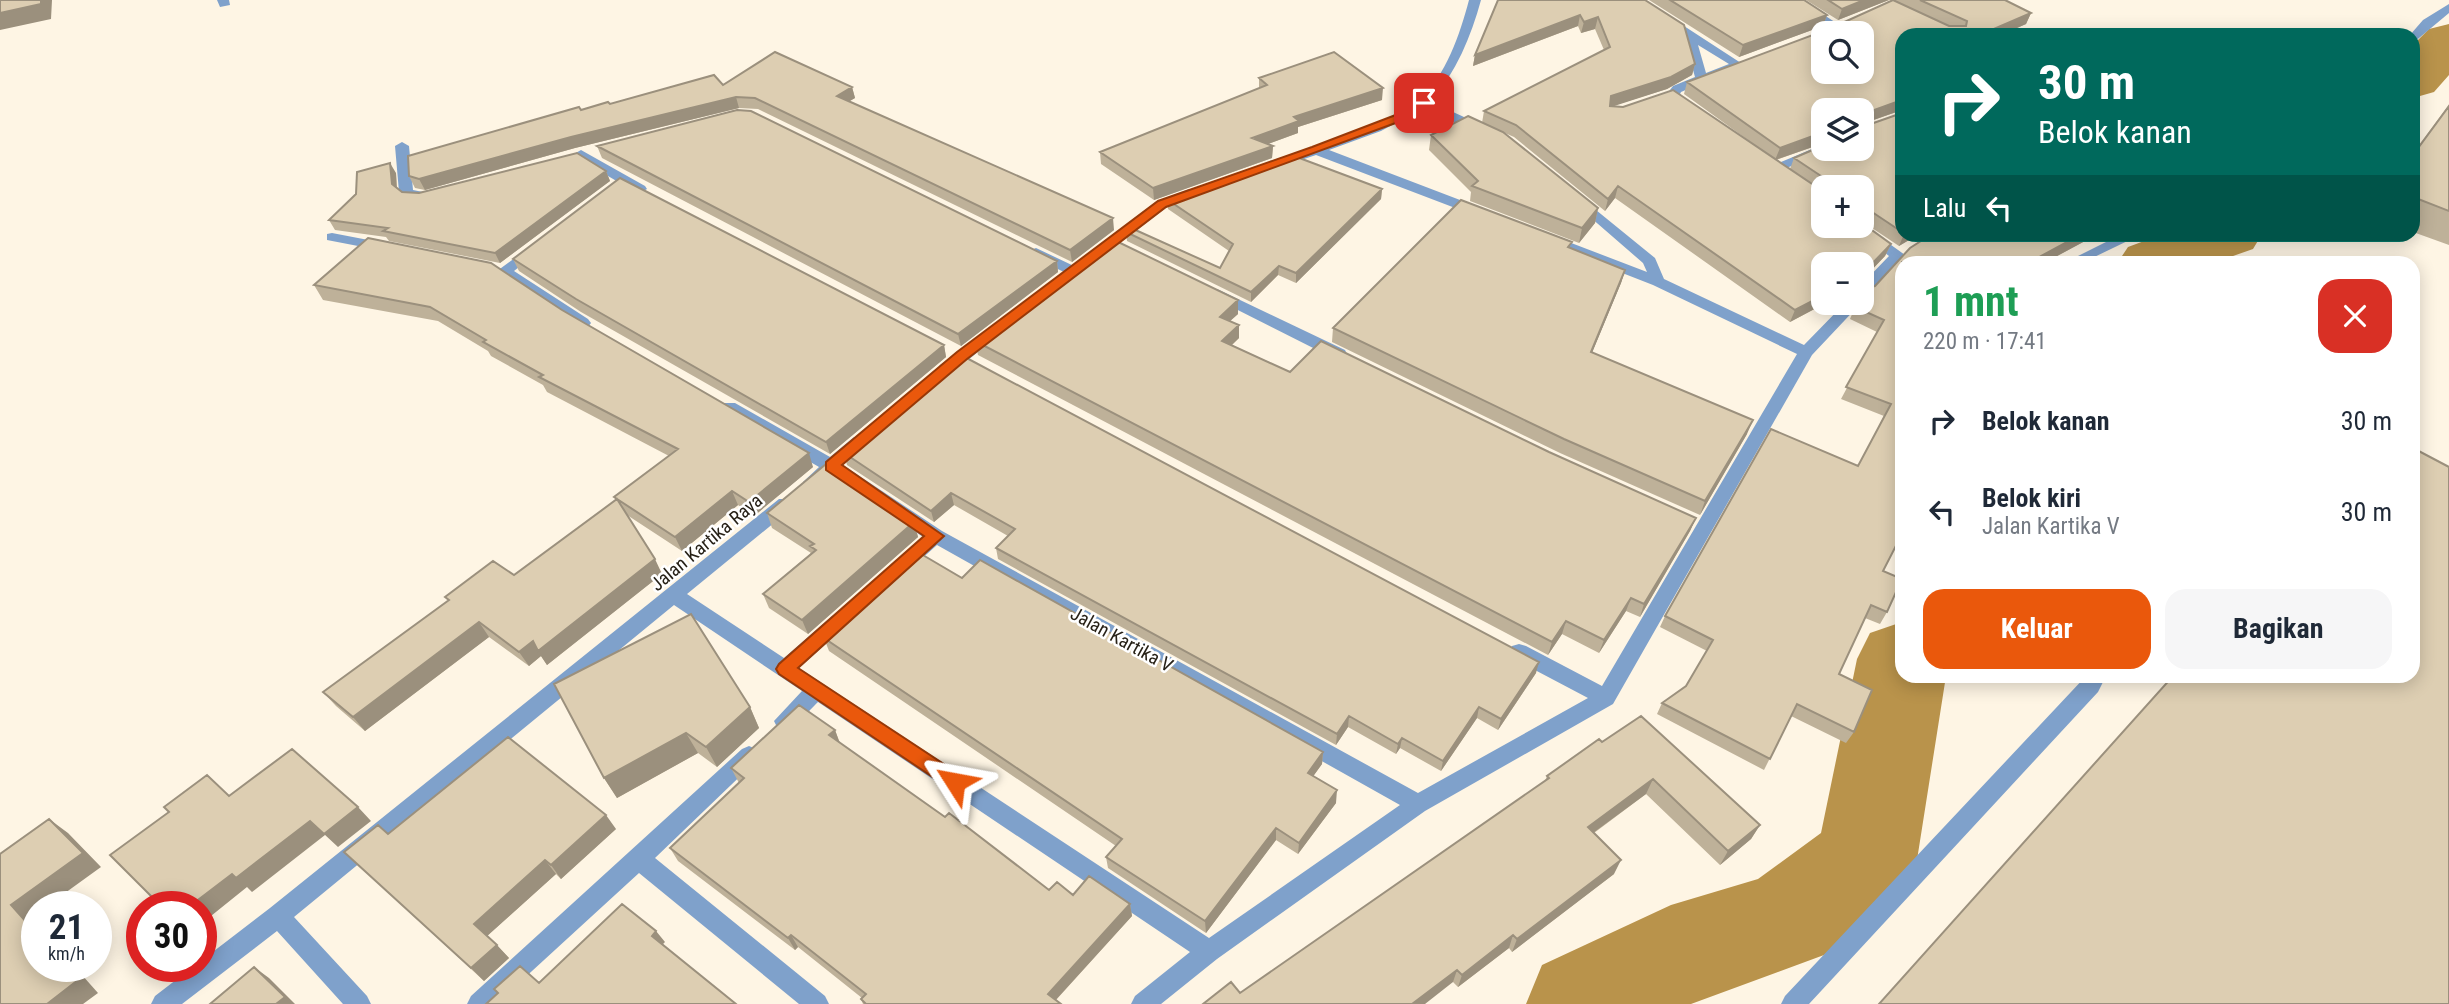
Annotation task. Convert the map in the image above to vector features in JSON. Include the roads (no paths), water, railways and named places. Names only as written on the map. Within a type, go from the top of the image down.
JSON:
[{"type":"street","points":[[1252,172],[1397,118],[1424,103],[1448,65],[1471,17],[1475,0]]},
{"type":"street","points":[[1636,0],[1689,34],[1743,63],[1667,95],[1697,113]]},
{"type":"street","points":[[1793,0],[1826,21]]},
{"type":"street","points":[[2420,31],[2449,8]]},
{"type":"street","points":[[1689,34],[1702,80]]},
{"type":"street","points":[[1424,103],[1495,137]]},
{"type":"street","points":[[402,146],[406,192],[413,197],[438,194]]},
{"type":"street","points":[[608,148],[575,156],[618,185],[660,200]]},
{"type":"street","points":[[1316,150],[1493,218]]},
{"type":"street","points":[[1775,168],[1811,153]]},
{"type":"street","points":[[1021,245],[1066,274],[1119,246],[1162,204],[1201,190]]},
{"type":"street","points":[[1569,192],[1650,261],[1658,282]]},
{"type":"street","points":[[1531,233],[1658,282],[1805,352]]},
{"type":"street","points":[[1874,236],[1903,253],[1900,256]]},
{"type":"street","points":[[332,237],[398,250]]},
{"type":"street","points":[[547,238],[497,269],[598,332]]},
{"type":"street","points":[[2086,256],[2118,242]]},
{"type":"street","points":[[1874,281],[1895,261]]},
{"type":"street","points":[[1199,285],[1358,363]]},
{"type":"street","points":[[1143,1004],[1209,951],[1418,804],[1606,698],[1698,525],[1805,352],[1841,315]]},
{"type":"street","points":[[932,381],[1006,322]]},
{"type":"street","name":"Jalan Kartika V","points":[[715,399],[831,466],[936,536],[1418,804]]},
{"type":"street","name":"Jalan Kartika Raya","points":[[163,1004],[278,916],[675,596],[871,432]]},
{"type":"street","points":[[886,580],[936,536]]},
{"type":"street","points":[[675,596],[1209,951]]},
{"type":"street","points":[[785,669],[855,607]]},
{"type":"street","points":[[1508,646],[1606,698]]},
{"type":"street","points":[[1793,1004],[2092,683]]},
{"type":"street","points":[[479,1004],[639,859],[817,690]]},
{"type":"street","points":[[639,859],[817,1004]]},
{"type":"street","points":[[278,916],[359,1004]]},
{"type":"waterway","points":[[2420,72],[2449,41]]},
{"type":"waterway","points":[[2168,256],[2207,242]]},
{"type":"waterway","points":[[1581,1004],[1671,957],[1787,920],[1866,860],[1899,683]]}]
